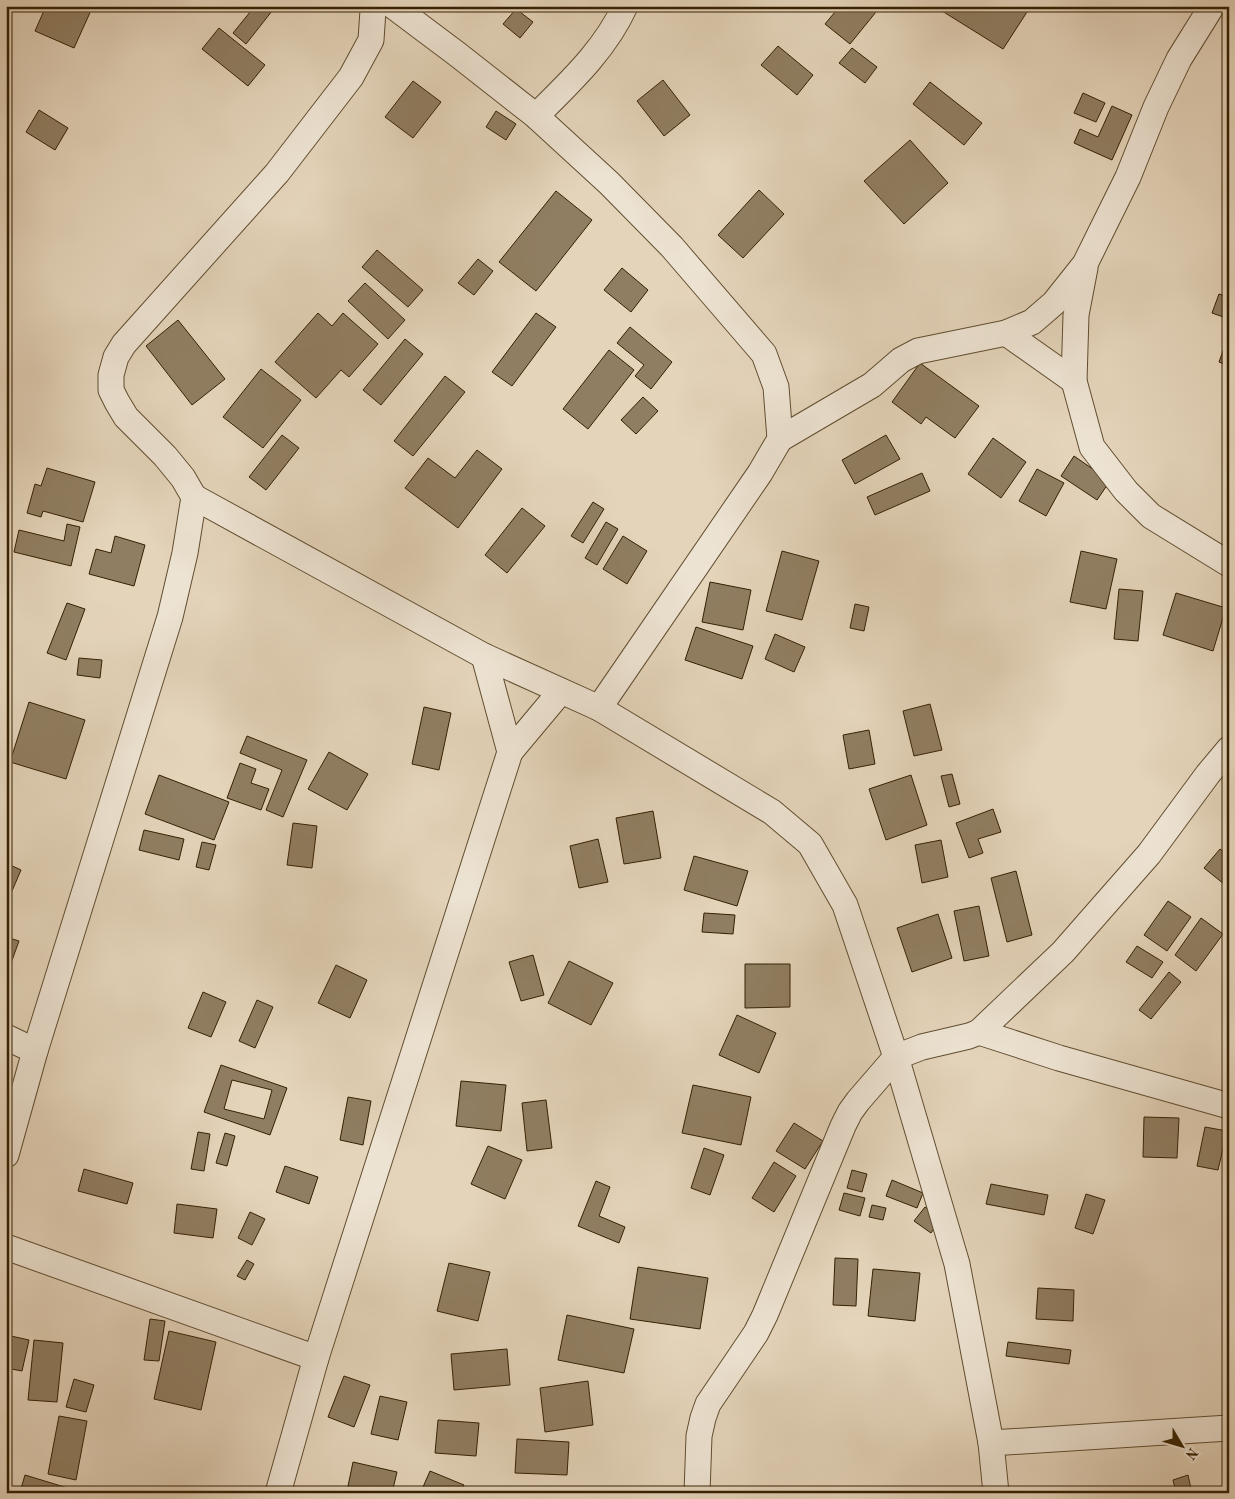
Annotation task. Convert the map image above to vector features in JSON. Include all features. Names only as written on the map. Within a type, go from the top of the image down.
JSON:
[{"type":"street","points":[[372,6],[371,40],[351,77],[277,173],[124,344],[116,357],[111,375],[111,390],[126,417],[166,456],[183,478],[194,497],[484,656],[599,708],[772,812],[810,844],[845,905],[896,1057],[957,1264],[991,1443],[996,1493]]},
{"type":"street","points":[[393,6],[536,116],[609,183],[672,246],[764,354],[776,387],[780,439]]},
{"type":"street","points":[[536,116],[596,53],[619,19],[625,6]]},
{"type":"street","points":[[599,708],[760,473],[780,439],[872,386],[901,360],[918,351],[1006,333],[1032,322],[1054,303],[1085,264],[1128,177],[1156,107],[1179,58],[1212,6]]},
{"type":"street","points":[[1085,264],[1076,315],[1074,381],[1092,447],[1126,491],[1151,516],[1229,564]]},
{"type":"street","points":[[1006,333],[1074,381]]},
{"type":"street","points":[[6,1155],[36,1051],[170,617],[185,553],[194,497]]},
{"type":"street","points":[[484,656],[510,752]]},
{"type":"street","points":[[278,1493],[316,1358],[510,752],[562,690]]},
{"type":"street","points":[[698,1493],[699,1436],[708,1404],[756,1333],[765,1315],[850,1112],[896,1057],[922,1047],[979,1032],[1063,952],[1149,854],[1208,774],[1229,749]]},
{"type":"street","points":[[979,1032],[1059,1058],[1229,1106]]},
{"type":"street","points":[[6,1037],[36,1051]]},
{"type":"street","points":[[6,1247],[316,1358]]},
{"type":"street","points":[[991,1443],[1229,1428]]},
{"type":"building","points":[[46,6],[93,6],[74,48],[35,31]]},
{"type":"building","points":[[255,6],[276,6],[246,44],[233,33]]},
{"type":"building","points":[[840,6],[869,6],[876,12],[850,44],[825,24]]},
{"type":"building","points":[[934,6],[1017,6],[1027,12],[1003,49]]},
{"type":"building","points":[[516,9],[533,22],[520,38],[503,24]]},
{"type":"building","points":[[219,28],[265,65],[248,86],[202,49]]},
{"type":"building","points":[[778,46],[813,75],[797,95],[761,65]]},
{"type":"building","points":[[852,48],[877,67],[865,83],[839,63]]},
{"type":"building","points":[[663,80],[690,115],[664,136],[637,101]]},
{"type":"building","points":[[413,81],[441,102],[413,138],[385,117]]},
{"type":"building","points":[[930,82],[982,123],[964,145],[913,104]]},
{"type":"building","points":[[1083,93],[1105,103],[1096,122],[1074,113]]},
{"type":"building","points":[[1112,106],[1132,115],[1112,160],[1074,143],[1080,129],[1098,137]]},
{"type":"building","points":[[39,110],[68,128],[55,150],[26,132]]},
{"type":"building","points":[[496,111],[516,124],[506,140],[486,127]]},
{"type":"building","points":[[910,140],[948,183],[904,224],[864,181]]},
{"type":"building","points":[[759,190],[784,214],[743,258],[718,235]]},
{"type":"building","points":[[556,191],[592,220],[536,291],[499,262]]},
{"type":"building","points":[[377,250],[423,290],[408,307],[362,267]]},
{"type":"building","points":[[478,259],[493,271],[474,295],[458,283]]},
{"type":"building","points":[[622,268],[648,290],[631,312],[604,290]]},
{"type":"building","points":[[365,283],[405,320],[388,339],[348,301]]},
{"type":"building","points":[[1219,294],[1229,297],[1229,319],[1212,313]]},
{"type":"building","points":[[318,313],[332,326],[343,313],[378,344],[349,377],[341,370],[316,398],[275,362]]},
{"type":"building","points":[[536,313],[556,327],[512,386],[492,372]]},
{"type":"building","points":[[178,320],[225,379],[192,405],[146,346]]},
{"type":"building","points":[[630,327],[672,362],[651,389],[635,376],[644,365],[617,343]]},
{"type":"building","points":[[1229,334],[1229,366],[1219,362]]},
{"type":"building","points":[[405,339],[423,354],[381,405],[363,390]]},
{"type":"building","points":[[609,350],[634,370],[588,429],[563,409]]},
{"type":"building","points":[[920,363],[979,406],[955,438],[926,417],[921,424],[892,402]]},
{"type":"building","points":[[261,369],[301,400],[263,448],[223,417]]},
{"type":"building","points":[[445,376],[465,392],[413,456],[394,441]]},
{"type":"building","points":[[643,397],[658,411],[636,434],[621,420]]},
{"type":"building","points":[[282,435],[299,448],[266,490],[249,477]]},
{"type":"building","points":[[886,435],[900,459],[855,484],[842,460]]},
{"type":"building","points":[[993,438],[1026,462],[1001,498],[968,474]]},
{"type":"building","points":[[477,450],[502,469],[458,528],[405,488],[428,458],[455,478]]},
{"type":"building","points":[[1074,456],[1110,481],[1097,500],[1061,476]]},
{"type":"building","points":[[47,468],[95,482],[83,522],[43,511],[41,517],[27,513],[35,484],[41,486]]},
{"type":"building","points":[[1037,469],[1064,483],[1046,516],[1019,501]]},
{"type":"building","points":[[922,473],[930,491],[875,515],[867,497]]},
{"type":"building","points":[[593,502],[604,509],[583,543],[571,536]]},
{"type":"building","points":[[522,508],[545,526],[507,573],[485,555]]},
{"type":"building","points":[[606,522],[618,529],[597,565],[585,558]]},
{"type":"building","points":[[67,524],[80,527],[71,566],[14,552],[19,530],[64,541]]},
{"type":"building","points":[[115,536],[145,545],[134,586],[89,574],[96,549],[111,553]]},
{"type":"building","points":[[623,536],[647,551],[627,584],[603,569]]},
{"type":"building","points":[[782,551],[819,561],[802,620],[766,611]]},
{"type":"building","points":[[1081,551],[1117,559],[1106,609],[1070,602]]},
{"type":"building","points":[[710,582],[751,590],[743,630],[702,622]]},
{"type":"building","points":[[1119,589],[1143,591],[1138,641],[1114,639]]},
{"type":"building","points":[[1176,593],[1226,608],[1213,651],[1163,635]]},
{"type":"building","points":[[67,603],[85,609],[66,660],[47,653]]},
{"type":"building","points":[[855,604],[869,607],[864,631],[850,628]]},
{"type":"building","points":[[696,627],[753,646],[742,679],[685,660]]},
{"type":"building","points":[[775,634],[805,647],[794,672],[765,659]]},
{"type":"building","points":[[79,658],[102,660],[100,678],[77,675]]},
{"type":"building","points":[[29,702],[85,720],[66,779],[10,762]]},
{"type":"building","points":[[930,704],[942,750],[914,756],[903,711]]},
{"type":"building","points":[[424,707],[451,713],[439,770],[412,764]]},
{"type":"building","points":[[869,730],[875,764],[849,769],[843,735]]},
{"type":"building","points":[[247,736],[307,760],[283,817],[266,810],[282,770],[240,753]]},
{"type":"building","points":[[329,752],[368,774],[347,810],[308,789]]},
{"type":"building","points":[[240,763],[256,769],[251,783],[269,789],[261,810],[227,798]]},
{"type":"building","points":[[952,774],[960,804],[949,807],[941,776]]},
{"type":"building","points":[[159,775],[229,802],[214,840],[145,814]]},
{"type":"building","points":[[911,775],[927,825],[886,840],[869,789]]},
{"type":"building","points":[[993,809],[1001,832],[978,839],[983,853],[969,858],[956,823]]},
{"type":"building","points":[[653,811],[661,858],[624,864],[616,818]]},
{"type":"building","points":[[293,823],[317,826],[312,868],[287,865]]},
{"type":"building","points":[[144,830],[184,839],[179,860],[139,850]]},
{"type":"building","points":[[598,839],[608,882],[579,888],[570,846]]},
{"type":"building","points":[[941,840],[948,877],[922,883],[915,845]]},
{"type":"building","points":[[202,842],[216,845],[209,870],[196,867]]},
{"type":"building","points":[[1220,849],[1229,856],[1229,888],[1204,868]]},
{"type":"building","points":[[694,856],[748,871],[737,906],[684,890]]},
{"type":"building","points":[[6,863],[21,870],[6,905]]},
{"type":"building","points":[[1016,871],[1032,935],[1007,942],[991,878]]},
{"type":"building","points":[[1168,901],[1191,917],[1167,951],[1144,935]]},
{"type":"building","points":[[979,906],[989,956],[964,961],[954,911]]},
{"type":"building","points":[[704,913],[735,915],[733,934],[702,932]]},
{"type":"building","points":[[938,914],[952,958],[912,972],[897,928]]},
{"type":"building","points":[[1201,918],[1223,934],[1196,971],[1175,955]]},
{"type":"building","points":[[6,937],[19,941],[6,977]]},
{"type":"building","points":[[1137,946],[1163,962],[1152,978],[1126,962]]},
{"type":"building","points":[[533,955],[544,995],[521,1001],[509,962]]},
{"type":"building","points":[[569,961],[613,983],[591,1025],[548,1003]]},
{"type":"building","points":[[745,964],[790,964],[790,1007],[745,1008]]},
{"type":"building","points":[[336,965],[367,980],[350,1018],[318,1003]]},
{"type":"building","points":[[1169,972],[1181,982],[1151,1019],[1139,1010]]},
{"type":"building","points":[[203,992],[226,1002],[211,1037],[188,1028]]},
{"type":"building","points":[[257,1000],[273,1007],[255,1048],[239,1041]]},
{"type":"building","points":[[737,1015],[776,1033],[759,1073],[719,1055]]},
{"type":"building","points":[[221,1065],[287,1088],[270,1135],[204,1112]],"holes":[[[232,1080],[272,1090],[264,1119],[224,1109]]]},
{"type":"building","points":[[461,1081],[506,1085],[501,1131],[456,1126]]},
{"type":"building","points":[[693,1085],[751,1097],[741,1145],[682,1133]]},
{"type":"building","points":[[348,1097],[371,1101],[363,1145],[340,1140]]},
{"type":"building","points":[[546,1100],[552,1148],[527,1151],[522,1103]]},
{"type":"building","points":[[1144,1117],[1179,1118],[1177,1158],[1143,1157]]},
{"type":"building","points":[[794,1123],[823,1141],[805,1169],[776,1151]]},
{"type":"building","points":[[1205,1127],[1227,1131],[1218,1170],[1197,1166]]},
{"type":"building","points":[[198,1132],[210,1134],[204,1171],[191,1169]]},
{"type":"building","points":[[225,1133],[235,1136],[227,1166],[216,1163]]},
{"type":"building","points":[[488,1146],[522,1160],[505,1199],[471,1184]]},
{"type":"building","points":[[704,1148],[724,1155],[710,1195],[691,1188]]},
{"type":"building","points":[[774,1162],[796,1176],[774,1212],[752,1198]]},
{"type":"building","points":[[285,1166],[318,1177],[309,1204],[276,1192]]},
{"type":"building","points":[[84,1169],[133,1183],[127,1204],[78,1191]]},
{"type":"building","points":[[852,1170],[867,1174],[862,1192],[847,1188]]},
{"type":"building","points":[[892,1180],[923,1193],[917,1208],[886,1196]]},
{"type":"building","points":[[596,1181],[610,1187],[599,1216],[625,1227],[619,1243],[578,1226]]},
{"type":"building","points":[[991,1184],[1048,1195],[1044,1215],[986,1204]]},
{"type":"building","points":[[844,1193],[865,1198],[860,1216],[839,1210]]},
{"type":"building","points":[[1086,1194],[1105,1200],[1093,1234],[1075,1228]]},
{"type":"building","points":[[177,1204],[217,1209],[213,1238],[174,1233]]},
{"type":"building","points":[[872,1205],[886,1208],[883,1220],[869,1217]]},
{"type":"building","points":[[925,1207],[941,1218],[931,1233],[914,1221]]},
{"type":"building","points":[[250,1212],[265,1219],[252,1245],[238,1238]]},
{"type":"building","points":[[835,1258],[858,1259],[856,1306],[833,1305]]},
{"type":"building","points":[[247,1260],[254,1264],[245,1280],[237,1276]]},
{"type":"building","points":[[449,1263],[490,1272],[478,1321],[437,1311]]},
{"type":"building","points":[[638,1267],[708,1278],[700,1329],[630,1319]]},
{"type":"building","points":[[873,1269],[920,1273],[915,1321],[868,1316]]},
{"type":"building","points":[[1038,1288],[1074,1290],[1073,1321],[1036,1319]]},
{"type":"building","points":[[567,1315],[634,1329],[624,1373],[558,1360]]},
{"type":"building","points":[[150,1319],[165,1321],[159,1361],[144,1360]]},
{"type":"building","points":[[169,1331],[216,1342],[201,1410],[154,1399]]},
{"type":"building","points":[[11,1336],[29,1340],[22,1371],[6,1368]]},
{"type":"building","points":[[34,1340],[63,1343],[57,1402],[28,1400]]},
{"type":"building","points":[[1008,1342],[1071,1350],[1069,1364],[1006,1356]]},
{"type":"building","points":[[507,1349],[510,1385],[454,1390],[451,1354]]},
{"type":"building","points":[[344,1376],[370,1385],[354,1427],[328,1417]]},
{"type":"building","points":[[74,1379],[94,1385],[86,1412],[66,1407]]},
{"type":"building","points":[[588,1381],[593,1425],[545,1432],[540,1388]]},
{"type":"building","points":[[380,1396],[407,1402],[398,1440],[371,1434]]},
{"type":"building","points":[[59,1416],[87,1421],[76,1480],[48,1474]]},
{"type":"building","points":[[438,1420],[479,1423],[476,1456],[435,1453]]},
{"type":"building","points":[[517,1439],[569,1442],[567,1475],[515,1473]]},
{"type":"building","points":[[353,1462],[397,1472],[392,1493],[357,1493],[347,1491]]},
{"type":"building","points":[[430,1471],[464,1485],[461,1493],[436,1493],[423,1487]]},
{"type":"building","points":[[25,1475],[71,1489],[70,1493],[20,1492]]},
{"type":"building","points":[[1188,1475],[1192,1493],[1176,1493],[1173,1480]]}]
